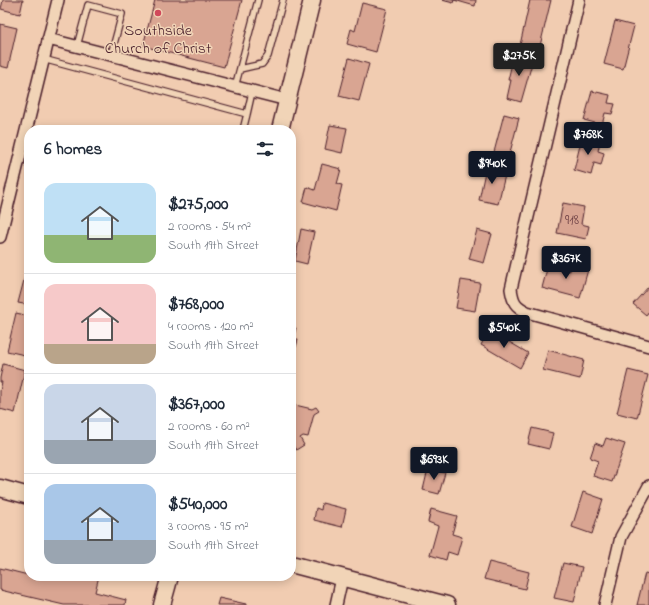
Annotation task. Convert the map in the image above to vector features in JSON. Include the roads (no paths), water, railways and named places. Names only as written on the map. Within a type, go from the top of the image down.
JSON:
[{"type":"street","points":[[27,125],[58,0]]},
{"type":"street","points":[[281,125],[312,0]]},
{"type":"street","points":[[579,0],[511,289],[513,300],[518,308],[527,312],[649,346]]},
{"type":"street","points":[[48,39],[287,100]]},
{"type":"street","points":[[0,237],[24,138]]},
{"type":"street","points":[[605,605],[621,537],[649,486]]},
{"type":"street","points":[[0,488],[24,495]]},
{"type":"street","points":[[296,565],[447,605]]},
{"type":"street","points":[[336,605],[342,578]]},
{"type":"street","points":[[162,605],[169,581]]},
{"type":"lane","points":[[234,87],[258,0]]},
{"type":"lane","points":[[240,69],[262,64],[268,56],[283,0]]},
{"type":"lane","points":[[77,46],[88,5],[122,14],[111,55]]},
{"type":"lane","points":[[43,59],[247,114]]},
{"type":"lane","points":[[244,125],[252,92]]},
{"type":"place","name":"Southside Church of Christ","points":[[158,13]]}]
